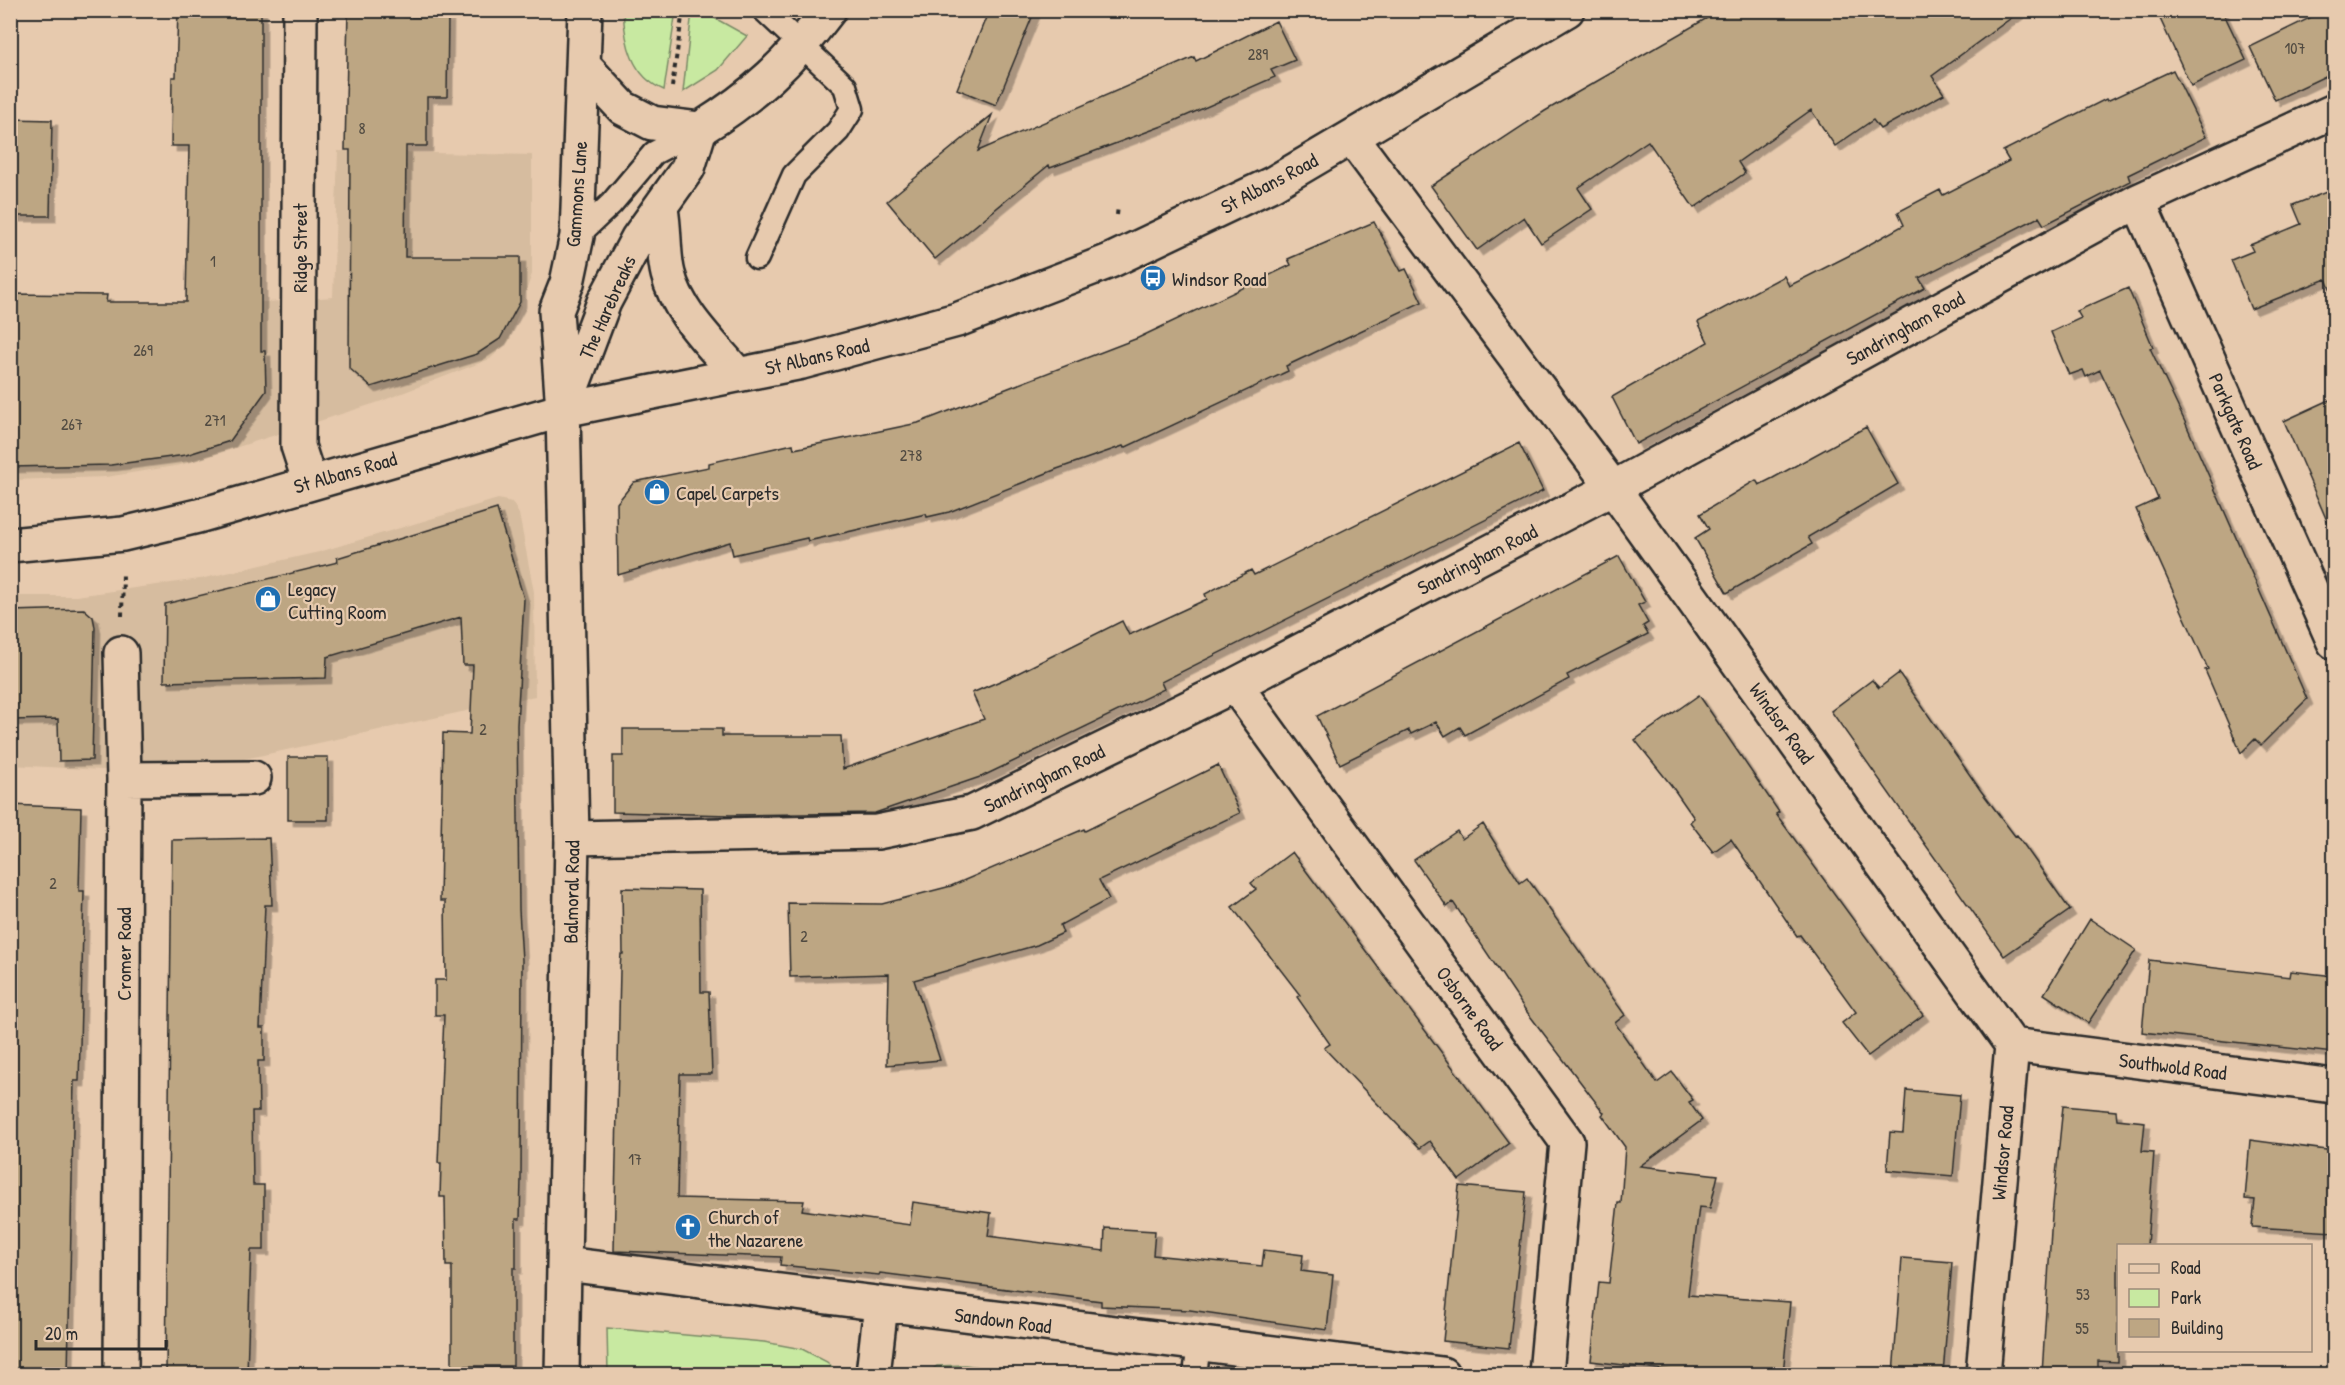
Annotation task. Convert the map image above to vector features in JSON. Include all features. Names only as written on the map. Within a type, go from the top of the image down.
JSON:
[{"type":"street","name":"Ridge Street","points":[[300,10],[298,446],[309,483]]},
{"type":"street","name":"Gammons Lane","points":[[563,410],[556,311],[567,282],[577,236],[585,10]]},
{"type":"street","points":[[584,66],[623,108],[652,123],[700,129],[735,107],[772,78],[803,44],[829,10]]},
{"type":"street","name":"St Albans Road","points":[[10,545],[123,534],[563,410],[802,362],[957,320],[1110,261],[1272,184],[1567,10]]},
{"type":"street","name":"Sandringham Road","points":[[572,838],[877,832],[972,813],[1235,685],[1613,488],[2138,201],[2334,111]]},
{"type":"street","name":"The Harebreaks","points":[[563,410],[604,302],[638,238],[661,209],[688,168],[700,129]]},
{"type":"street","name":"Windsor Road","points":[[1352,138],[1613,488],[2012,1045],[1983,1374]]},
{"type":"street","name":"Parkgate Road","points":[[2138,201],[2334,642]]},
{"type":"street","name":"The Harebreaks","points":[[661,209],[667,271],[675,293],[698,327],[737,374]]},
{"type":"street","name":"Balmoral Road","points":[[562,1374],[572,838],[563,410]]},
{"type":"street","name":"Cromer Road","points":[[122,653],[124,779],[122,1374]]},
{"type":"street","name":"Osborne Road","points":[[1235,685],[1567,1142],[1546,1374]]},
{"type":"street","points":[[124,779],[255,778]]},
{"type":"street","name":"Southwold Road","points":[[2012,1045],[2334,1086]]},
{"type":"street","name":"Sandown Road","points":[[565,1264],[881,1305],[1197,1360],[1442,1374]]},
{"type":"street","points":[[873,1374],[881,1305]]},
{"type":"lane","points":[[757,258],[794,175],[838,131],[852,109],[845,86],[803,44],[764,10]]},
{"type":"lane","points":[[577,236],[611,204],[654,153],[700,129]]},
{"type":"path","points":[[667,125],[683,10]]},
{"type":"path","points":[[122,653],[123,534]]},
{"type":"shaded area","points":[[338,151],[532,155],[532,274],[509,341],[490,359],[379,402],[181,465],[106,477],[11,480],[10,301],[268,302],[333,297]]},
{"type":"shaded area","points":[[498,499],[512,502],[519,514],[534,592],[535,696],[175,774],[11,765],[10,596],[76,596],[200,579],[319,552]]},
{"type":"green space","points":[[623,11],[673,11],[675,17],[664,90],[653,84],[637,67],[628,46]]},
{"type":"green space","points":[[702,11],[747,36],[718,70],[683,92],[691,20],[695,12]]},
{"type":"green space","points":[[607,1328],[764,1342],[802,1349],[827,1362],[840,1374],[608,1374]]},
{"type":"green space","points":[[965,1365],[1036,1374],[926,1374],[937,1366]]},
{"type":"building","points":[[178,10],[261,10],[261,351],[265,351],[266,391],[230,441],[186,455],[111,465],[10,467],[10,294],[107,295],[106,302],[186,302],[189,146],[171,146],[172,77],[176,77]]},
{"type":"building","points":[[348,10],[405,10],[404,17],[448,17],[447,97],[427,97],[427,146],[406,146],[405,257],[520,257],[520,302],[500,339],[477,354],[371,387],[349,368],[350,150],[345,150]]},
{"type":"building","points":[[989,10],[1035,10],[996,105],[957,89]]},
{"type":"building","points":[[1721,10],[2022,10],[1932,76],[1944,94],[1880,129],[1873,120],[1835,146],[1811,110],[1738,162],[1745,173],[1694,208],[1648,141],[1578,188],[1592,209],[1541,243],[1524,217],[1477,250],[1431,186],[1545,111]]},
{"type":"building","points":[[2156,10],[2222,10],[2246,60],[2191,86]]},
{"type":"building","points":[[2326,10],[2334,10],[2334,72],[2275,100],[2250,47]]},
{"type":"building","points":[[1276,21],[1295,60],[1271,70],[1275,77],[1165,125],[1050,168],[1049,165],[935,259],[887,201],[992,115],[978,151],[1194,57],[1196,61]]},
{"type":"building","points":[[2173,70],[2206,137],[2128,175],[2130,181],[2044,225],[2039,217],[1919,278],[1925,288],[1636,444],[1612,397],[1708,342],[1698,322],[1784,276],[1789,286],[1854,253],[1904,225],[1898,212],[1940,190],[1943,195],[2009,161],[2003,151],[2106,99],[2107,101]]},
{"type":"building","points":[[10,119],[52,120],[50,216],[10,216]]},
{"type":"building","points":[[2334,189],[2334,299],[2326,279],[2251,309],[2231,260],[2253,251],[2250,245],[2301,224],[2293,205]]},
{"type":"building","points":[[1374,222],[1401,271],[1406,269],[1422,302],[1286,366],[1288,371],[1124,448],[1123,446],[1057,469],[949,512],[927,517],[926,514],[808,541],[807,538],[733,555],[730,542],[618,575],[617,503],[634,482],[709,467],[709,463],[793,444],[794,449],[918,423],[1138,338],[1291,265],[1288,259]]},
{"type":"building","points":[[2128,288],[2153,347],[2150,348],[2186,424],[2307,699],[2261,745],[2255,739],[2241,753],[2205,670],[2208,669],[2136,509],[2158,499],[2136,446],[2100,370],[2086,377],[2083,370],[2069,375],[2051,332],[2081,318],[2077,311]]},
{"type":"building","points":[[2334,398],[2334,537],[2284,421]]},
{"type":"building","points":[[1866,427],[1898,484],[1808,537],[1812,544],[1727,593],[1695,538],[1709,529],[1700,514],[1756,480],[1759,485]]},
{"type":"building","points":[[1519,443],[1543,491],[1161,682],[1164,689],[983,776],[875,813],[730,815],[613,812],[613,756],[623,756],[623,729],[722,729],[722,736],[841,736],[843,769],[984,719],[972,693],[1014,675],[1122,621],[1129,635],[1207,599],[1205,594],[1251,570],[1254,575]]},
{"type":"building","points":[[497,509],[524,599],[517,725],[519,910],[522,960],[521,1179],[520,1219],[516,1219],[516,1268],[513,1268],[513,1366],[452,1366],[452,1266],[446,1266],[445,1197],[440,1197],[441,1163],[438,1163],[444,1015],[435,1015],[435,980],[446,980],[445,901],[440,901],[443,733],[470,734],[473,665],[463,665],[461,617],[327,657],[326,678],[164,682],[165,604],[338,562],[337,558]]},
{"type":"building","points":[[1619,556],[1645,602],[1638,605],[1648,623],[1643,626],[1648,634],[1567,675],[1569,679],[1465,735],[1460,727],[1445,736],[1436,722],[1411,734],[1409,730],[1340,764],[1317,716]]},
{"type":"building","points":[[84,609],[93,617],[95,627],[92,760],[59,761],[58,719],[10,720],[10,611]]},
{"type":"building","points":[[1899,673],[1981,791],[2015,836],[2017,835],[2070,910],[2004,956],[1831,711],[1872,680],[1879,688]]},
{"type":"building","points":[[1699,695],[1779,812],[1776,814],[1923,1015],[1868,1056],[1842,1023],[1856,1012],[1800,935],[1797,936],[1731,839],[1713,852],[1690,822],[1694,818],[1635,740]]},
{"type":"building","points":[[288,757],[328,757],[328,820],[288,820]]},
{"type":"building","points":[[1218,765],[1240,813],[1099,880],[1109,899],[1060,925],[1063,933],[1037,945],[914,980],[940,1060],[887,1065],[889,974],[790,977],[788,903],[882,904],[951,886],[1084,829],[1085,831]]},
{"type":"building","points":[[10,805],[81,808],[79,891],[84,891],[79,1081],[74,1081],[68,1374],[10,1374]]},
{"type":"building","points":[[1483,824],[1520,883],[1527,878],[1625,1015],[1615,1023],[1657,1083],[1672,1072],[1693,1100],[1689,1102],[1702,1120],[1640,1166],[1718,1175],[1710,1208],[1699,1207],[1688,1295],[1790,1302],[1783,1374],[1699,1374],[1591,1361],[1599,1282],[1609,1283],[1618,1203],[1621,1203],[1625,1147],[1602,1115],[1604,1113],[1524,1008],[1453,902],[1447,907],[1414,860],[1457,831],[1462,839]]},
{"type":"building","points":[[269,838],[272,905],[265,905],[260,1028],[264,1028],[264,1061],[258,1061],[259,1111],[252,1111],[253,1185],[264,1185],[264,1250],[251,1250],[247,1374],[166,1374],[172,840]]},
{"type":"building","points":[[1292,852],[1509,1143],[1459,1180],[1430,1141],[1420,1148],[1324,1048],[1330,1044],[1297,997],[1300,995],[1232,907],[1256,889],[1251,883]]},
{"type":"building","points":[[622,888],[700,890],[701,992],[709,992],[712,1074],[680,1074],[677,1198],[804,1201],[802,1210],[910,1225],[913,1202],[991,1213],[988,1236],[1104,1251],[1105,1228],[1155,1231],[1153,1255],[1262,1266],[1264,1250],[1303,1255],[1301,1271],[1333,1275],[1327,1330],[1190,1310],[1101,1306],[1101,1301],[880,1273],[879,1275],[780,1265],[781,1257],[614,1251],[620,970],[621,954],[623,954]]},
{"type":"building","points":[[2090,919],[2136,950],[2088,1023],[2044,994]]},
{"type":"building","points":[[2149,960],[2290,977],[2291,971],[2334,976],[2334,1053],[2142,1032]]},
{"type":"building","points":[[1906,1090],[1960,1095],[1953,1176],[1887,1170],[1890,1132],[1903,1133]]},
{"type":"building","points":[[2063,1106],[2116,1111],[2117,1119],[2145,1122],[2142,1151],[2154,1152],[2147,1244],[2117,1244],[2118,1362],[2098,1361],[2098,1374],[2042,1374],[2052,1215]]},
{"type":"building","points":[[2250,1140],[2334,1151],[2334,1232],[2252,1227],[2255,1200],[2245,1199]]},
{"type":"building","points":[[1459,1186],[1526,1192],[1509,1348],[1443,1341]]},
{"type":"building","points":[[1902,1258],[1952,1262],[1943,1374],[1893,1374]]},
{"type":"place","name":"Windsor Road","points":[[1153,278]]},
{"type":"place","name":"Capel Carpets","points":[[657,492]]},
{"type":"place","name":"Legacy Cutting Room","points":[[268,599]]},
{"type":"place","name":"Church of the Nazarene","points":[[688,1227]]}]
